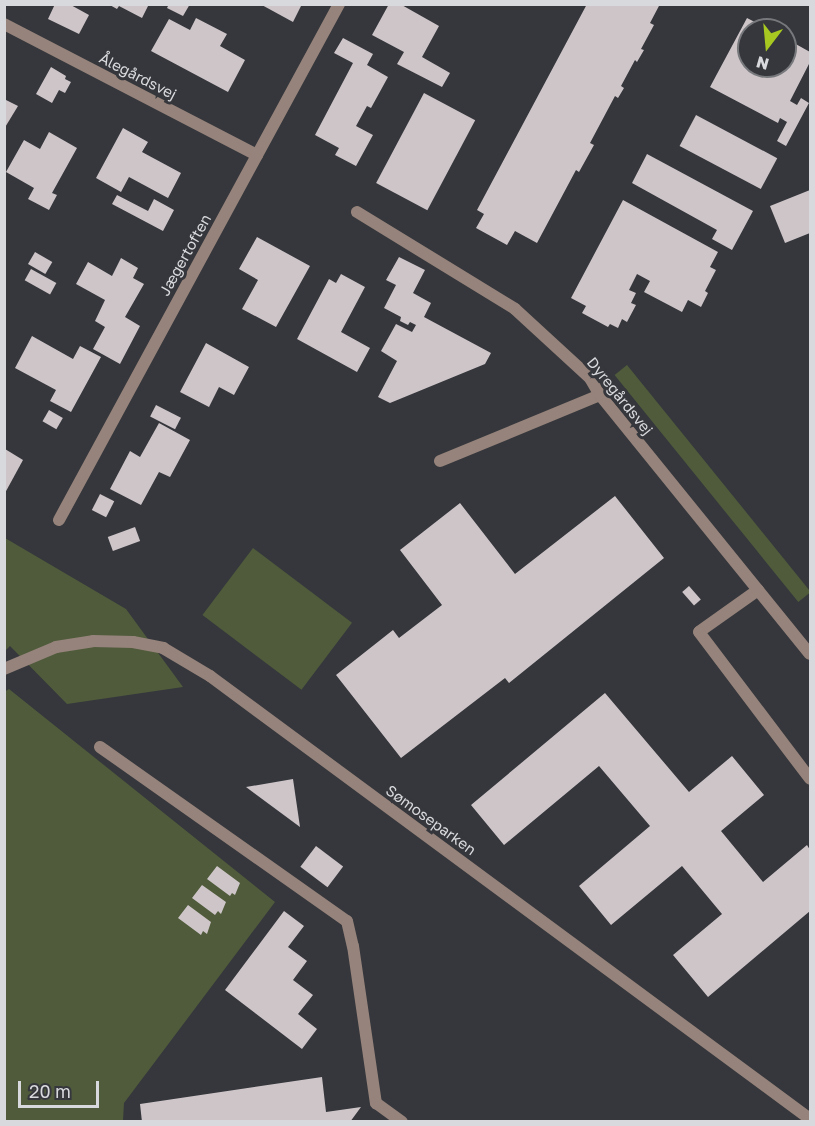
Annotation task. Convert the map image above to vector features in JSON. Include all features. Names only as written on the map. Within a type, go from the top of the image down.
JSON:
[{"type":"street","name":"Jægertoften","points":[[59,520],[339,4]]},
{"type":"street","name":"Ålegårdsvej","points":[[4,24],[257,155]]},
{"type":"street","name":"Dyregårdsvej","points":[[357,212],[515,309],[590,378],[600,395],[810,654]]},
{"type":"street","points":[[441,461],[600,395]]},
{"type":"street","points":[[758,590],[699,632],[810,779]]},
{"type":"street","name":"Sømoseparken","points":[[4,669],[56,647],[93,641],[133,642],[163,648],[210,676],[810,1119]]},
{"type":"street","points":[[100,747],[347,921],[353,945],[376,1103],[402,1122]]},
{"type":"green space","points":[[627,365],[810,591],[798,602],[615,375]]},
{"type":"green space","points":[[5,538],[126,609],[183,687],[67,704],[10,646],[5,651]]},
{"type":"green space","points":[[253,548],[352,623],[301,690],[202,615]]},
{"type":"green space","points":[[9,689],[275,902],[124,1103],[123,1121],[5,1122],[4,692]]},
{"type":"building","points":[[55,4],[69,4],[89,15],[79,34],[48,19]]},
{"type":"building","points":[[108,4],[149,4],[142,18],[119,6],[117,9]]},
{"type":"building","points":[[169,4],[190,4],[183,16],[167,8]]},
{"type":"building","points":[[260,4],[302,4],[293,22]]},
{"type":"building","points":[[389,4],[400,4],[439,26],[422,57],[450,73],[442,87],[397,64],[404,52],[372,35]]},
{"type":"building","points":[[587,4],[660,4],[650,23],[654,25],[641,49],[644,50],[637,62],[635,60],[621,86],[624,88],[618,98],[615,96],[590,143],[594,145],[579,172],[576,170],[537,243],[515,231],[507,245],[476,228],[484,214],[477,210]]},
{"type":"building","points":[[196,18],[227,34],[220,46],[245,60],[228,92],[151,51],[169,19],[190,30]]},
{"type":"building","points":[[737,37],[737,78],[797,78],[797,45],[810,52],[810,62],[790,101],[797,105],[801,98],[809,103],[786,146],[777,141],[787,122],[780,118],[778,123],[710,87]]},
{"type":"building","points":[[343,38],[373,54],[367,65],[388,77],[371,108],[367,106],[356,126],[373,135],[356,166],[335,155],[339,148],[315,135],[353,63],[334,53]]},
{"type":"building","points":[[51,67],[71,82],[65,93],[59,90],[52,103],[36,94]]},
{"type":"building","points":[[424,93],[475,120],[427,210],[376,183]]},
{"type":"building","points":[[4,99],[18,106],[4,129]]},
{"type":"building","points":[[696,115],[777,158],[761,189],[680,146]]},
{"type":"building","points":[[123,128],[148,142],[142,152],[181,173],[168,198],[129,177],[121,192],[96,178]]},
{"type":"building","points":[[49,132],[77,148],[52,193],[57,195],[49,210],[28,199],[34,188],[6,172],[24,140],[40,149]]},
{"type":"building","points":[[647,154],[753,211],[732,250],[712,239],[717,230],[632,183]]},
{"type":"building","points":[[810,190],[810,233],[785,243],[770,206]]},
{"type":"building","points":[[117,195],[148,211],[154,199],[174,210],[163,231],[112,204]]},
{"type":"building","points":[[623,200],[718,252],[710,267],[716,270],[705,291],[708,293],[701,307],[688,300],[682,312],[644,292],[650,281],[637,274],[629,290],[636,293],[631,303],[636,305],[627,322],[622,319],[618,328],[610,324],[608,327],[582,313],[586,306],[571,298]]},
{"type":"building","points":[[257,237],[310,266],[276,327],[242,309],[258,280],[239,269]]},
{"type":"building","points":[[35,252],[52,262],[45,274],[28,264]]},
{"type":"building","points":[[399,257],[425,270],[413,293],[431,303],[424,317],[491,353],[485,364],[390,403],[378,397],[397,361],[381,351],[396,324],[412,332],[416,325],[410,322],[408,325],[400,321],[401,317],[384,308],[396,285],[386,280]]},
{"type":"building","points":[[121,258],[138,268],[133,278],[144,284],[125,317],[140,326],[120,364],[93,349],[105,327],[95,321],[105,300],[76,284],[88,262],[112,276]]},
{"type":"building","points":[[31,269],[56,283],[50,294],[25,280]]},
{"type":"building","points":[[341,274],[365,287],[341,332],[370,348],[357,372],[297,339],[329,279],[336,283]]},
{"type":"building","points":[[32,336],[73,359],[80,346],[101,357],[71,412],[50,401],[56,390],[15,368]]},
{"type":"building","points":[[206,343],[249,367],[234,395],[219,387],[209,407],[180,392]]},
{"type":"building","points":[[156,405],[181,418],[175,429],[150,417]]},
{"type":"building","points":[[49,410],[63,418],[56,429],[42,421]]},
{"type":"building","points":[[159,423],[190,440],[170,477],[159,472],[141,505],[110,489],[130,451],[140,457]]},
{"type":"building","points":[[5,449],[23,460],[5,493]]},
{"type":"building","points":[[100,494],[114,501],[106,517],[92,510]]},
{"type":"building","points":[[615,496],[664,558],[509,683],[505,678],[401,758],[336,675],[393,630],[399,638],[442,605],[400,550],[460,503],[515,574]]},
{"type":"building","points":[[135,527],[140,541],[113,551],[108,537]]},
{"type":"building","points":[[689,586],[701,600],[694,605],[682,592]]},
{"type":"building","points":[[605,693],[689,792],[732,756],[764,795],[721,831],[763,882],[807,845],[810,850],[810,911],[708,997],[673,955],[722,914],[682,866],[611,925],[579,886],[650,826],[599,766],[504,845],[471,805]]},
{"type":"building","points":[[293,779],[300,827],[246,787]]},
{"type":"building","points":[[316,846],[343,866],[328,887],[300,867]]},
{"type":"building","points":[[217,866],[240,883],[235,895],[232,893],[230,896],[207,879]]},
{"type":"building","points":[[202,885],[226,902],[221,914],[218,911],[215,915],[192,898]]},
{"type":"building","points":[[188,905],[211,922],[207,934],[203,931],[201,935],[178,918]]},
{"type":"building","points":[[284,911],[304,926],[288,947],[307,961],[293,980],[313,995],[298,1014],[317,1029],[302,1049],[225,990]]},
{"type":"building","points":[[322,1077],[326,1112],[361,1107],[350,1122],[142,1122],[140,1104]]}]
